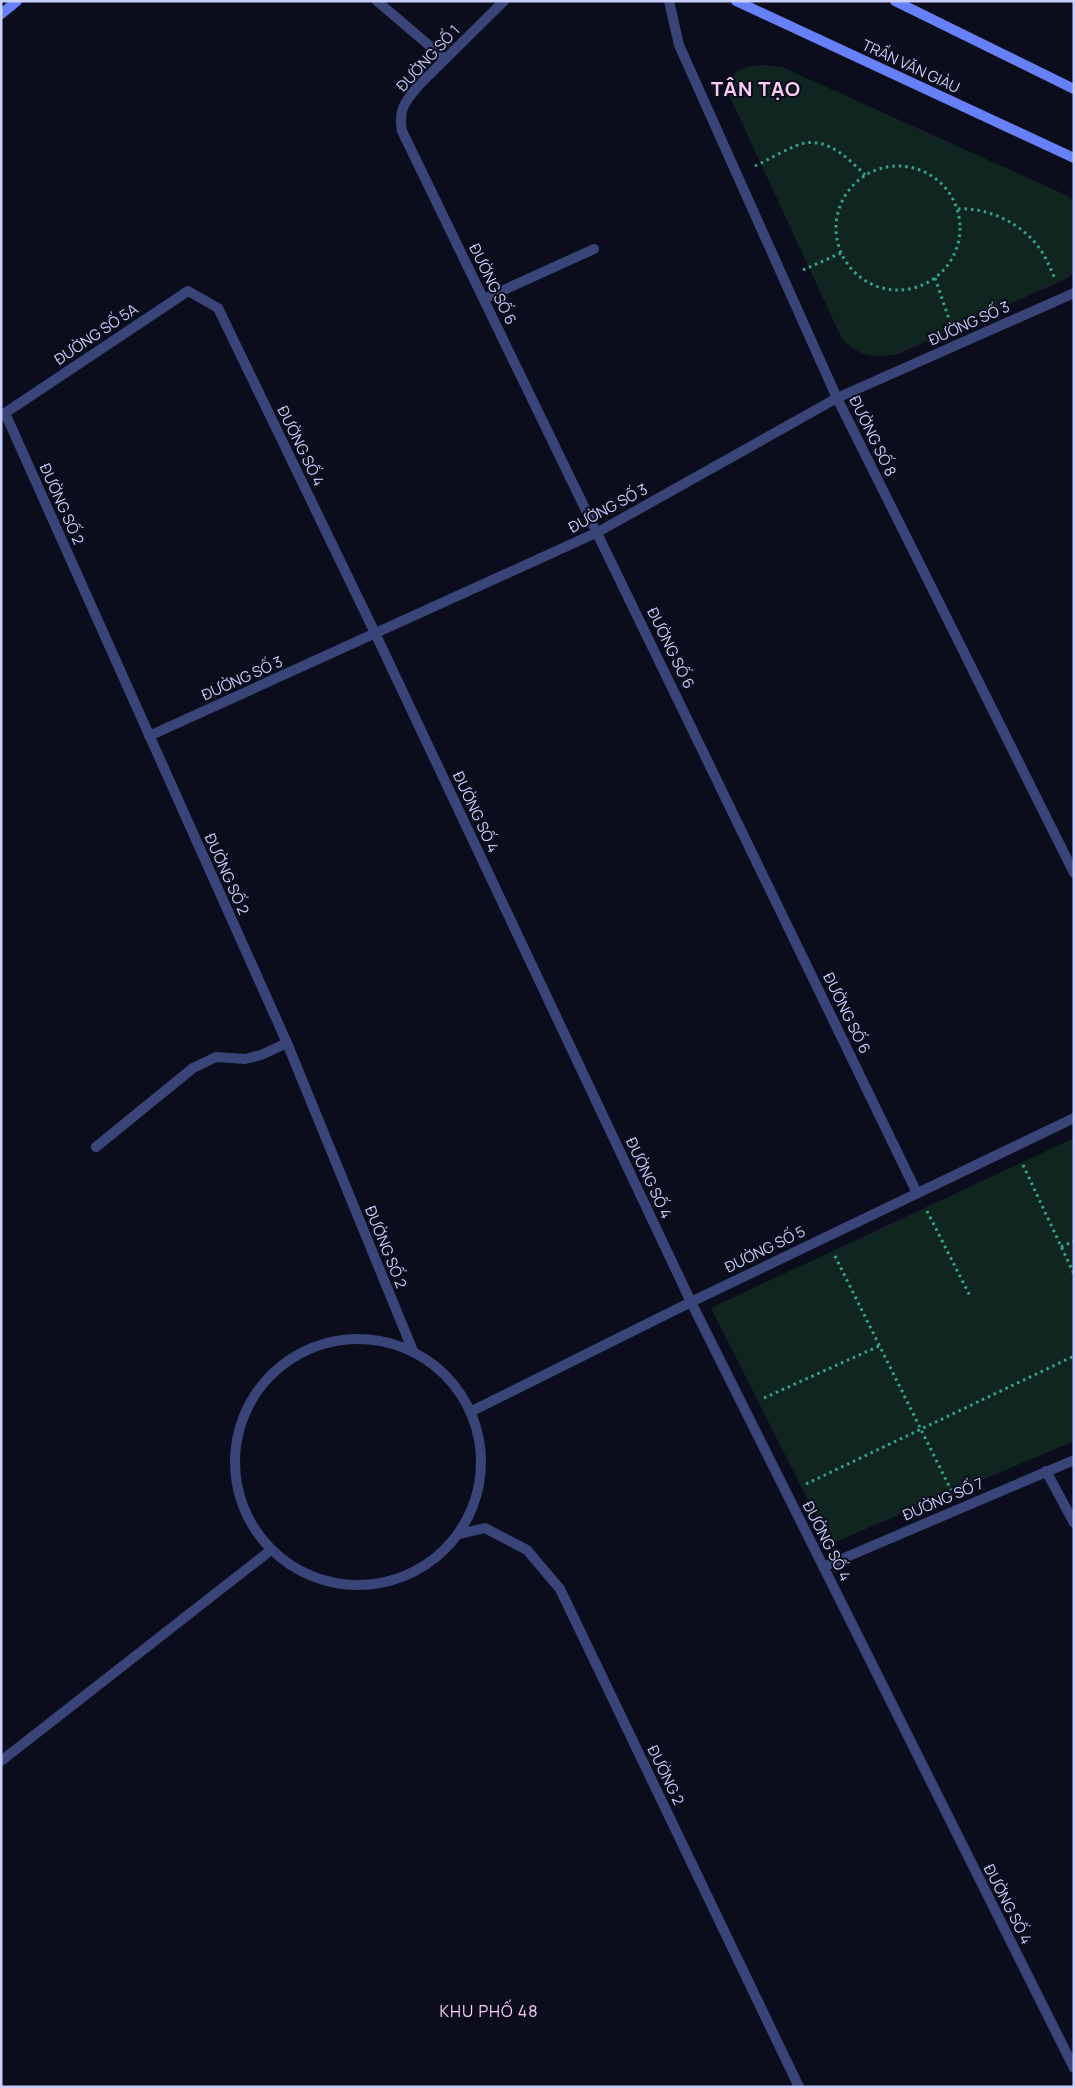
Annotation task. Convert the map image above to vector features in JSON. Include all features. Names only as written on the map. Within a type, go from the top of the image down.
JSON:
[{"type":"main road","points":[[1,14],[17,1]]},
{"type":"main road","name":"TRẦN VĂN GIÀU","points":[[736,1],[1074,158]]},
{"type":"main road","points":[[895,1],[1074,89]]},
{"type":"street","points":[[377,1],[445,59]]},
{"type":"street","name":"ĐƯỜNG SỐ 1","points":[[400,116],[407,98],[504,1]]},
{"type":"street","name":"ĐƯỜNG SỐ 8","points":[[669,1],[678,44],[837,398],[1074,873]]},
{"type":"street","name":"ĐƯỜNG SỐ 6","points":[[400,116],[402,132],[409,147],[918,1193]]},
{"type":"street","points":[[484,299],[594,249]]},
{"type":"street","name":"ĐƯỜNG SỐ 5A","points":[[3,414],[188,291],[204,300]]},
{"type":"street","name":"ĐƯỜNG SỐ 3","points":[[150,736],[598,532],[837,398],[1074,292]]},
{"type":"street","name":"ĐƯỜNG SỐ 4","points":[[204,300],[218,308],[375,633],[690,1302],[1074,2068]]},
{"type":"street","name":"ĐƯỜNG SỐ 2","points":[[3,414],[287,1043],[413,1351]]},
{"type":"street","points":[[96,1147],[193,1068],[205,1061],[216,1057],[245,1059],[261,1055],[287,1043]]},
{"type":"street","name":"ĐƯỜNG SỐ 5","points":[[472,1411],[690,1302],[1074,1118]]},
{"type":"street","points":[[376,1339],[413,1351],[448,1376],[472,1411],[482,1453],[478,1496],[460,1534],[429,1564],[390,1582],[348,1586],[306,1574],[272,1550],[248,1519],[236,1482],[235,1443],[246,1406],[269,1375],[300,1352],[337,1340],[376,1339]]},
{"type":"street","name":"ĐƯỜNG SỐ 7","points":[[824,1567],[1074,1460]]},
{"type":"street","points":[[1046,1471],[1074,1524]]},
{"type":"street","name":"ĐƯỜNG 2","points":[[460,1534],[484,1528],[527,1550],[560,1589],[798,2087]]},
{"type":"street","points":[[1,1761],[272,1550]]},
{"type":"path","points":[[737,174],[804,143],[831,147],[865,174]]},
{"type":"path","points":[[894,165],[915,167],[935,177],[949,191],[958,210],[960,229],[957,249],[948,266],[936,278],[915,288],[895,290],[875,286],[858,277],[844,260],[836,240],[835,219],[842,198],[855,181],[873,169],[894,165]]},
{"type":"path","points":[[958,210],[969,208],[984,211],[1023,230],[1037,244],[1046,258],[1063,297]]},
{"type":"path","points":[[784,279],[841,253]]},
{"type":"path","points":[[936,278],[957,344]]},
{"type":"path","points":[[1015,1146],[1074,1274]]},
{"type":"path","points":[[918,1193],[971,1298]]},
{"type":"path","points":[[826,1237],[960,1508]]},
{"type":"path","points":[[1061,1247],[1074,1241]]},
{"type":"path","points":[[743,1407],[879,1346]]},
{"type":"path","points":[[786,1493],[1074,1356]]},
{"type":"green space","points":[[761,65],[782,67],[1068,196],[1074,201],[1074,272],[1068,278],[898,354],[874,356],[856,350],[842,339],[730,97],[731,82],[736,73],[746,67]]},
{"type":"green space","points":[[1074,1138],[1074,1441],[830,1544],[711,1308]]},
{"type":"district","name":"TÂN TẠO","points":[[756,88]]},
{"type":"district","name":"KHU PHỐ 48","points":[[489,2011]]}]
